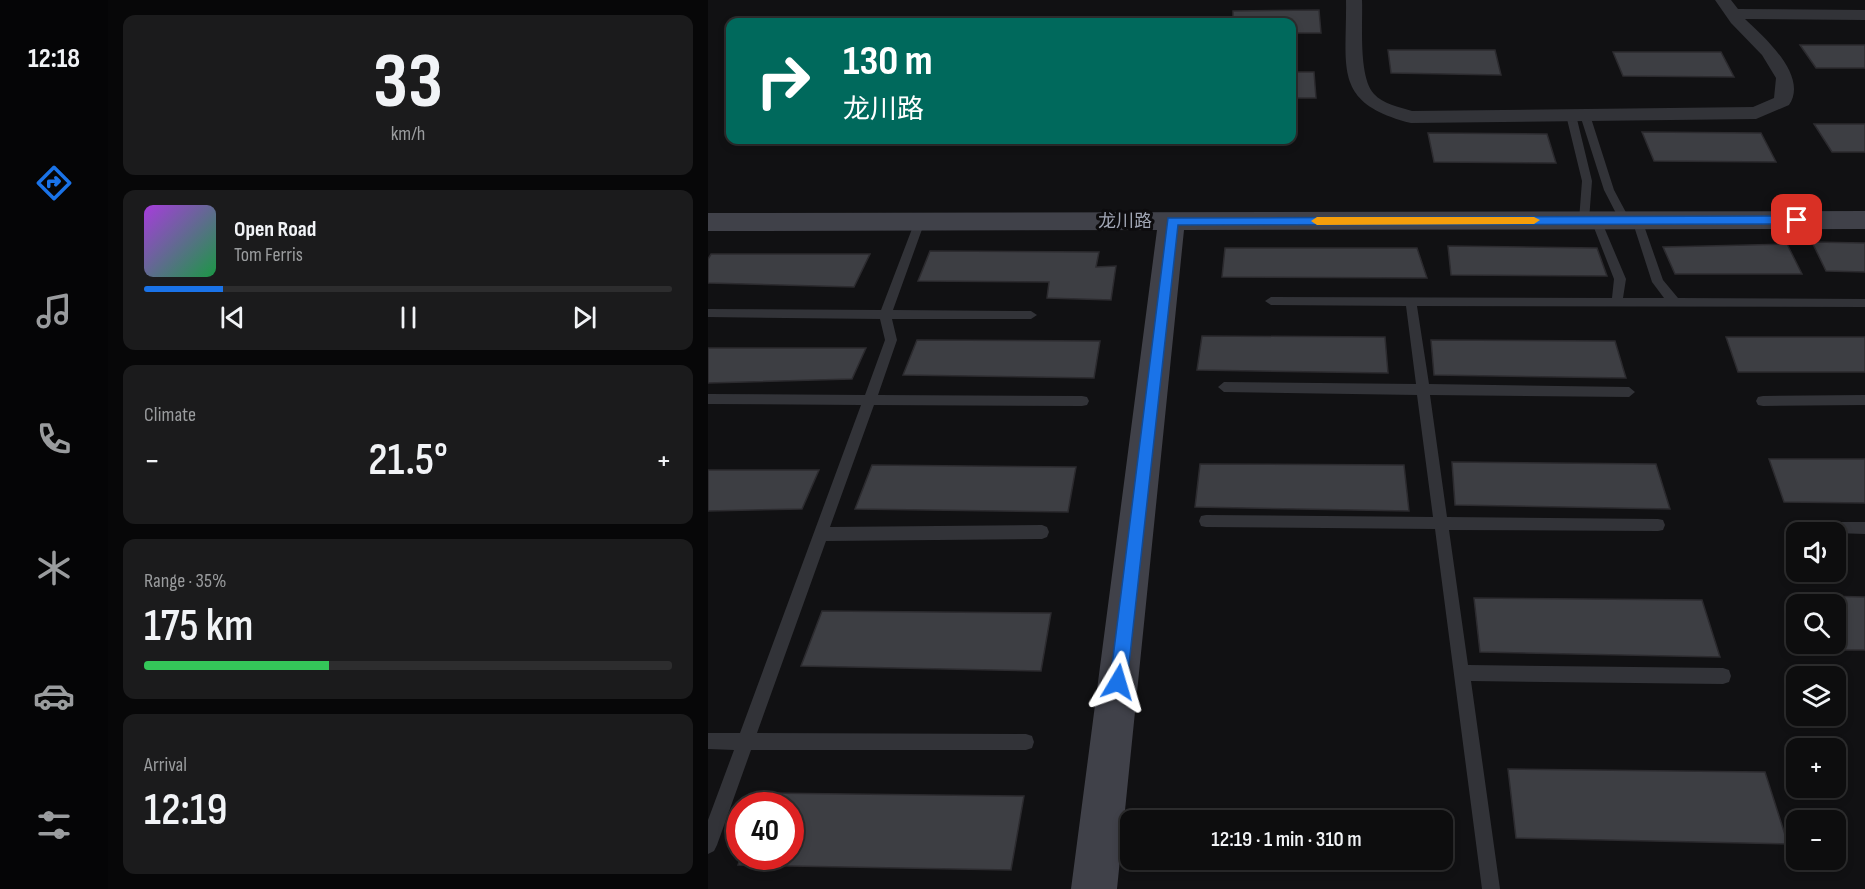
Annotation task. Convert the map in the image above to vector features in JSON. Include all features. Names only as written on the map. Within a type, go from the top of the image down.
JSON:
[{"type":"street","points":[[1354,0],[1358,78],[1365,95],[1387,109],[1411,117],[1756,113],[1783,101],[1785,78],[1769,52],[1728,7]]},
{"type":"street","points":[[1728,7],[1865,15]]},
{"type":"street","name":"龙川路","points":[[708,222],[1865,220]]},
{"type":"street","points":[[1094,889],[1172,221]]},
{"type":"lane","points":[[1578,115],[1590,220],[1620,279],[1617,302]]},
{"type":"lane","points":[[1578,115],[1609,190],[1631,220],[1658,282],[1676,303]]},
{"type":"lane","points":[[708,845],[891,340],[885,314],[920,221]]},
{"type":"lane","points":[[1272,301],[1865,303]]},
{"type":"lane","points":[[1411,302],[1491,889]]},
{"type":"lane","points":[[708,313],[1031,315]]},
{"type":"lane","points":[[1224,387],[1629,392]]},
{"type":"lane","points":[[708,399],[1082,401]]},
{"type":"lane","points":[[1763,401],[1865,400]]},
{"type":"lane","points":[[1206,521],[1658,525]]},
{"type":"lane","points":[[1846,528],[1865,528]]},
{"type":"lane","points":[[821,534],[1042,532]]},
{"type":"lane","points":[[1462,674],[1723,676]]},
{"type":"lane","points":[[708,741],[1026,742]]},
{"type":"building","points":[[1319,10],[1321,33],[1296,33],[1296,18],[1233,18],[1233,11]]},
{"type":"building","points":[[1800,45],[1865,45],[1865,68],[1816,68]]},
{"type":"building","points":[[1388,50],[1495,50],[1501,75],[1391,73]]},
{"type":"building","points":[[1613,52],[1721,52],[1734,77],[1623,76]]},
{"type":"building","points":[[1296,72],[1314,72],[1316,98],[1296,98]]},
{"type":"building","points":[[1814,124],[1865,124],[1865,152],[1832,152]]},
{"type":"building","points":[[1642,132],[1761,133],[1776,162],[1654,161]]},
{"type":"building","points":[[1428,133],[1547,134],[1556,163],[1434,162]]},
{"type":"building","points":[[1812,242],[1865,243],[1865,272],[1826,271]]},
{"type":"building","points":[[1787,244],[1802,274],[1675,274],[1663,247]]},
{"type":"building","points":[[1448,246],[1597,248],[1607,276],[1451,275]]},
{"type":"building","points":[[1225,248],[1417,248],[1427,278],[1222,277]]},
{"type":"building","points":[[930,251],[1099,252],[1096,267],[1116,266],[1111,300],[1047,298],[1049,282],[918,281]]},
{"type":"building","points":[[711,254],[870,254],[854,287],[708,283],[708,259]]},
{"type":"building","points":[[1202,336],[1385,337],[1388,373],[1197,370]]},
{"type":"building","points":[[1726,337],[1865,337],[1865,372],[1738,372]]},
{"type":"building","points":[[917,340],[1100,341],[1094,378],[903,375]]},
{"type":"building","points":[[1431,340],[1615,341],[1626,378],[1434,375]]},
{"type":"building","points":[[708,348],[866,348],[852,379],[708,383]]},
{"type":"building","points":[[1769,459],[1865,459],[1865,503],[1784,502]]},
{"type":"building","points":[[1452,462],[1656,464],[1670,509],[1455,505]]},
{"type":"building","points":[[1200,464],[1404,465],[1409,511],[1195,507]]},
{"type":"building","points":[[872,465],[1076,467],[1068,512],[855,509]]},
{"type":"building","points":[[708,470],[819,470],[802,509],[708,511]]},
{"type":"building","points":[[1846,597],[1865,597],[1865,650],[1846,650]]},
{"type":"building","points":[[1474,598],[1702,600],[1720,657],[1480,652]]},
{"type":"building","points":[[822,611],[1051,613],[1041,671],[801,666]]},
{"type":"building","points":[[1508,769],[1765,772],[1786,844],[1516,838]]},
{"type":"building","points":[[804,793],[1024,796],[1011,870],[804,866]]},
{"type":"slow traffic","points":[[1317,221],[1534,220]]},
{"type":"route","points":[[1118,682],[1172,221],[1797,220]]}]
